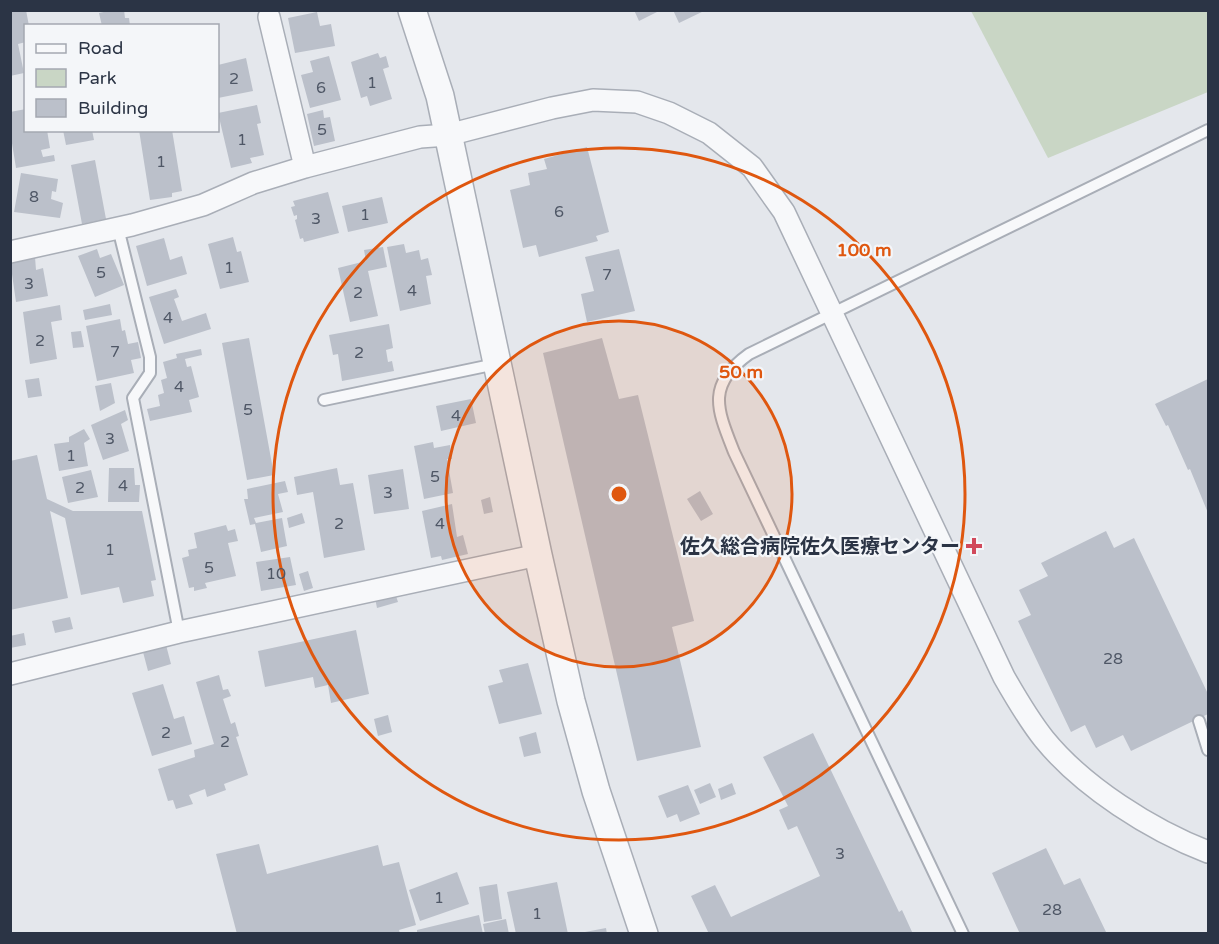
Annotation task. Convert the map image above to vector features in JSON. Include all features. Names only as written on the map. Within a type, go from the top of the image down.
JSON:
[{"type":"street","points":[[412,10],[440,96],[496,364],[571,701],[593,780],[644,933]]},
{"type":"street","points":[[269,17],[305,166]]},
{"type":"street","points":[[10,252],[118,228],[203,205],[253,183],[305,166],[420,137],[448,135],[592,100],[637,102],[669,113],[710,133],[752,168],[784,212],[1004,677],[1028,717],[1063,760],[1104,794],[1145,821],[1178,839],[1209,852]]},
{"type":"street","points":[[10,674],[179,632],[538,555]]},
{"type":"lane","points":[[963,933],[734,452],[722,420],[718,399],[724,379],[733,365],[749,354],[1209,130]]},
{"type":"lane","points":[[118,228],[150,357],[150,373],[133,398],[179,632]]},
{"type":"lane","points":[[324,399],[496,364]]},
{"type":"lane","points":[[1198,721],[1209,750]]},
{"type":"green space","points":[[971,11],[1208,11],[1208,92],[1048,158]]},
{"type":"building","points":[[10,10],[26,10],[29,24],[24,24],[24,42],[18,44],[24,73],[10,76]]},
{"type":"building","points":[[124,10],[125,18],[129,18],[130,24],[102,24],[99,13]]},
{"type":"building","points":[[634,10],[661,10],[639,21]]},
{"type":"building","points":[[673,10],[706,10],[679,23]]},
{"type":"building","points":[[317,12],[320,26],[331,24],[335,46],[295,53],[288,18]]},
{"type":"building","points":[[378,53],[380,58],[386,56],[389,67],[383,69],[392,99],[370,106],[367,96],[361,98],[351,62]]},
{"type":"building","points":[[329,56],[341,100],[310,108],[301,75],[313,72],[310,61]]},
{"type":"building","points":[[246,58],[253,91],[219,98],[219,65]]},
{"type":"building","points":[[257,105],[261,123],[257,124],[264,155],[250,158],[252,163],[231,168],[219,113]]},
{"type":"building","points":[[24,109],[24,132],[47,132],[50,148],[41,150],[43,157],[54,155],[55,161],[16,168],[10,131],[10,112]]},
{"type":"building","points":[[323,110],[324,118],[330,117],[335,141],[314,146],[307,114]]},
{"type":"building","points":[[63,132],[92,132],[94,140],[66,145]]},
{"type":"building","points":[[139,132],[172,132],[182,191],[172,193],[172,197],[150,200]]},
{"type":"building","points":[[587,147],[609,232],[596,236],[598,241],[539,257],[536,245],[523,248],[510,190],[530,185],[528,173],[547,169],[544,159]]},
{"type":"building","points":[[95,160],[106,219],[82,224],[71,165]]},
{"type":"building","points":[[21,173],[58,179],[56,192],[52,191],[51,199],[63,203],[60,218],[14,212]]},
{"type":"building","points":[[328,192],[339,233],[304,242],[303,238],[300,239],[295,220],[297,215],[294,216],[291,207],[295,206],[293,201]]},
{"type":"building","points":[[382,197],[388,223],[348,232],[342,206]]},
{"type":"building","points":[[233,237],[237,252],[241,251],[249,282],[220,289],[208,244]]},
{"type":"building","points":[[164,238],[170,260],[182,256],[187,274],[147,286],[136,246]]},
{"type":"building","points":[[404,244],[406,253],[419,250],[421,260],[428,258],[432,275],[426,276],[431,304],[400,311],[387,247]]},
{"type":"building","points":[[383,247],[387,267],[368,271],[378,316],[350,322],[338,268],[366,261],[364,250]]},
{"type":"building","points":[[97,249],[100,258],[111,254],[124,285],[95,297],[78,256]]},
{"type":"building","points":[[619,249],[635,311],[587,322],[581,294],[594,291],[585,257]]},
{"type":"building","points":[[35,257],[36,270],[43,268],[48,296],[16,302],[10,260]]},
{"type":"building","points":[[176,289],[179,297],[174,299],[182,321],[206,313],[211,329],[164,344],[149,297]]},
{"type":"building","points":[[110,304],[112,315],[85,320],[83,310]]},
{"type":"building","points":[[60,305],[62,320],[51,322],[57,359],[30,364],[23,312]]},
{"type":"building","points":[[120,319],[128,344],[138,342],[141,358],[131,360],[134,373],[97,381],[86,326]]},
{"type":"building","points":[[389,324],[393,348],[386,350],[388,362],[392,361],[394,371],[342,381],[338,354],[333,355],[329,335]]},
{"type":"building","points":[[81,331],[84,347],[73,348],[71,332]]},
{"type":"building","points":[[249,338],[274,475],[247,480],[222,343]]},
{"type":"building","points":[[602,338],[619,399],[638,395],[694,621],[672,627],[701,747],[637,761],[543,353]]},
{"type":"building","points":[[201,349],[202,355],[185,359],[187,367],[191,366],[199,397],[189,400],[192,412],[150,421],[147,409],[160,406],[158,395],[164,393],[161,380],[167,378],[163,362],[177,358],[176,354]]},
{"type":"building","points":[[39,378],[42,396],[28,398],[25,380]]},
{"type":"building","points":[[1208,379],[1208,513],[1190,469],[1188,470],[1168,425],[1166,426],[1155,404]]},
{"type":"building","points":[[111,383],[115,403],[100,411],[95,386]]},
{"type":"building","points":[[471,399],[476,423],[441,431],[436,406]]},
{"type":"building","points":[[125,410],[128,420],[121,424],[129,451],[103,460],[91,425]]},
{"type":"building","points":[[84,429],[90,439],[84,443],[88,466],[59,471],[54,444],[69,442],[69,437]]},
{"type":"building","points":[[433,442],[434,448],[450,445],[452,459],[447,459],[453,493],[424,499],[414,446]]},
{"type":"building","points":[[37,455],[47,499],[73,511],[142,511],[156,580],[151,581],[154,596],[123,603],[119,587],[81,595],[65,518],[50,511],[68,598],[10,610],[10,461]]},
{"type":"building","points":[[109,468],[134,468],[135,485],[140,485],[139,502],[108,502]]},
{"type":"building","points":[[337,468],[340,485],[353,483],[365,550],[324,558],[313,492],[297,495],[294,477]]},
{"type":"building","points":[[403,469],[409,509],[374,514],[368,475]]},
{"type":"building","points":[[91,470],[98,497],[68,503],[62,477]]},
{"type":"building","points":[[285,481],[288,492],[278,494],[283,512],[254,518],[256,523],[282,518],[287,546],[261,552],[255,524],[250,525],[244,499],[248,499],[247,489]]},
{"type":"building","points":[[700,491],[713,514],[701,521],[687,499]]},
{"type":"building","points":[[490,497],[493,512],[484,514],[481,500]]},
{"type":"building","points":[[452,504],[457,537],[463,535],[468,554],[442,560],[441,556],[431,558],[422,511]]},
{"type":"building","points":[[302,513],[305,523],[289,528],[287,518]]},
{"type":"building","points":[[226,525],[228,531],[235,529],[238,541],[228,543],[236,576],[205,583],[207,588],[194,591],[194,587],[189,588],[182,558],[189,556],[188,550],[197,548],[194,533]]},
{"type":"building","points":[[1106,531],[1114,548],[1134,538],[1208,694],[1208,714],[1131,751],[1123,735],[1096,748],[1085,725],[1071,732],[1018,621],[1031,615],[1019,590],[1048,576],[1041,563]]},
{"type":"building","points":[[290,557],[296,585],[261,591],[256,562]]},
{"type":"building","points":[[308,571],[313,588],[304,591],[299,574]]},
{"type":"building","points":[[395,593],[398,602],[377,608],[375,598]]},
{"type":"building","points":[[70,617],[73,629],[55,633],[52,621]]},
{"type":"building","points":[[356,630],[369,694],[331,703],[328,685],[315,688],[313,677],[265,687],[258,651]]},
{"type":"building","points":[[24,633],[26,645],[10,648],[10,636]]},
{"type":"building","points":[[166,645],[171,664],[148,671],[143,652]]},
{"type":"building","points":[[528,663],[542,714],[499,724],[488,686],[503,682],[499,670]]},
{"type":"building","points":[[219,675],[223,690],[228,689],[231,696],[223,699],[231,724],[235,722],[239,736],[236,737],[248,775],[224,784],[226,790],[207,797],[205,789],[189,795],[193,804],[176,809],[173,800],[168,801],[158,769],[195,757],[194,750],[214,744],[196,682]]},
{"type":"building","points":[[163,684],[174,719],[184,716],[192,744],[152,756],[132,693]]},
{"type":"building","points":[[388,715],[392,732],[378,736],[374,719]]},
{"type":"building","points":[[536,732],[541,753],[524,757],[519,737]]},
{"type":"building","points":[[813,733],[899,912],[902,910],[913,934],[709,934],[691,896],[715,885],[731,917],[820,876],[797,826],[788,830],[779,810],[788,806],[763,757]]},
{"type":"building","points":[[710,783],[716,797],[700,804],[694,790]]},
{"type":"building","points":[[732,783],[736,794],[721,800],[718,789]]},
{"type":"building","points":[[688,785],[700,814],[680,822],[677,814],[667,818],[658,796]]},
{"type":"building","points":[[259,844],[267,874],[378,845],[383,866],[399,862],[416,925],[399,930],[400,934],[237,934],[216,854]]},
{"type":"building","points":[[1046,848],[1064,885],[1080,878],[1107,934],[1020,934],[992,873]]},
{"type":"building","points":[[457,872],[469,904],[420,921],[409,890]]},
{"type":"building","points":[[557,882],[568,934],[516,934],[507,892]]},
{"type":"building","points":[[497,884],[502,919],[484,922],[479,887]]},
{"type":"building","points":[[479,915],[483,934],[417,934],[417,930]]},
{"type":"building","points":[[506,919],[509,934],[485,934],[483,924]]},
{"type":"building","points":[[606,928],[607,934],[585,934],[585,932]]},
{"type":"place","name":"佐久総合病院佐久医療センター","points":[[974,546]]}]
